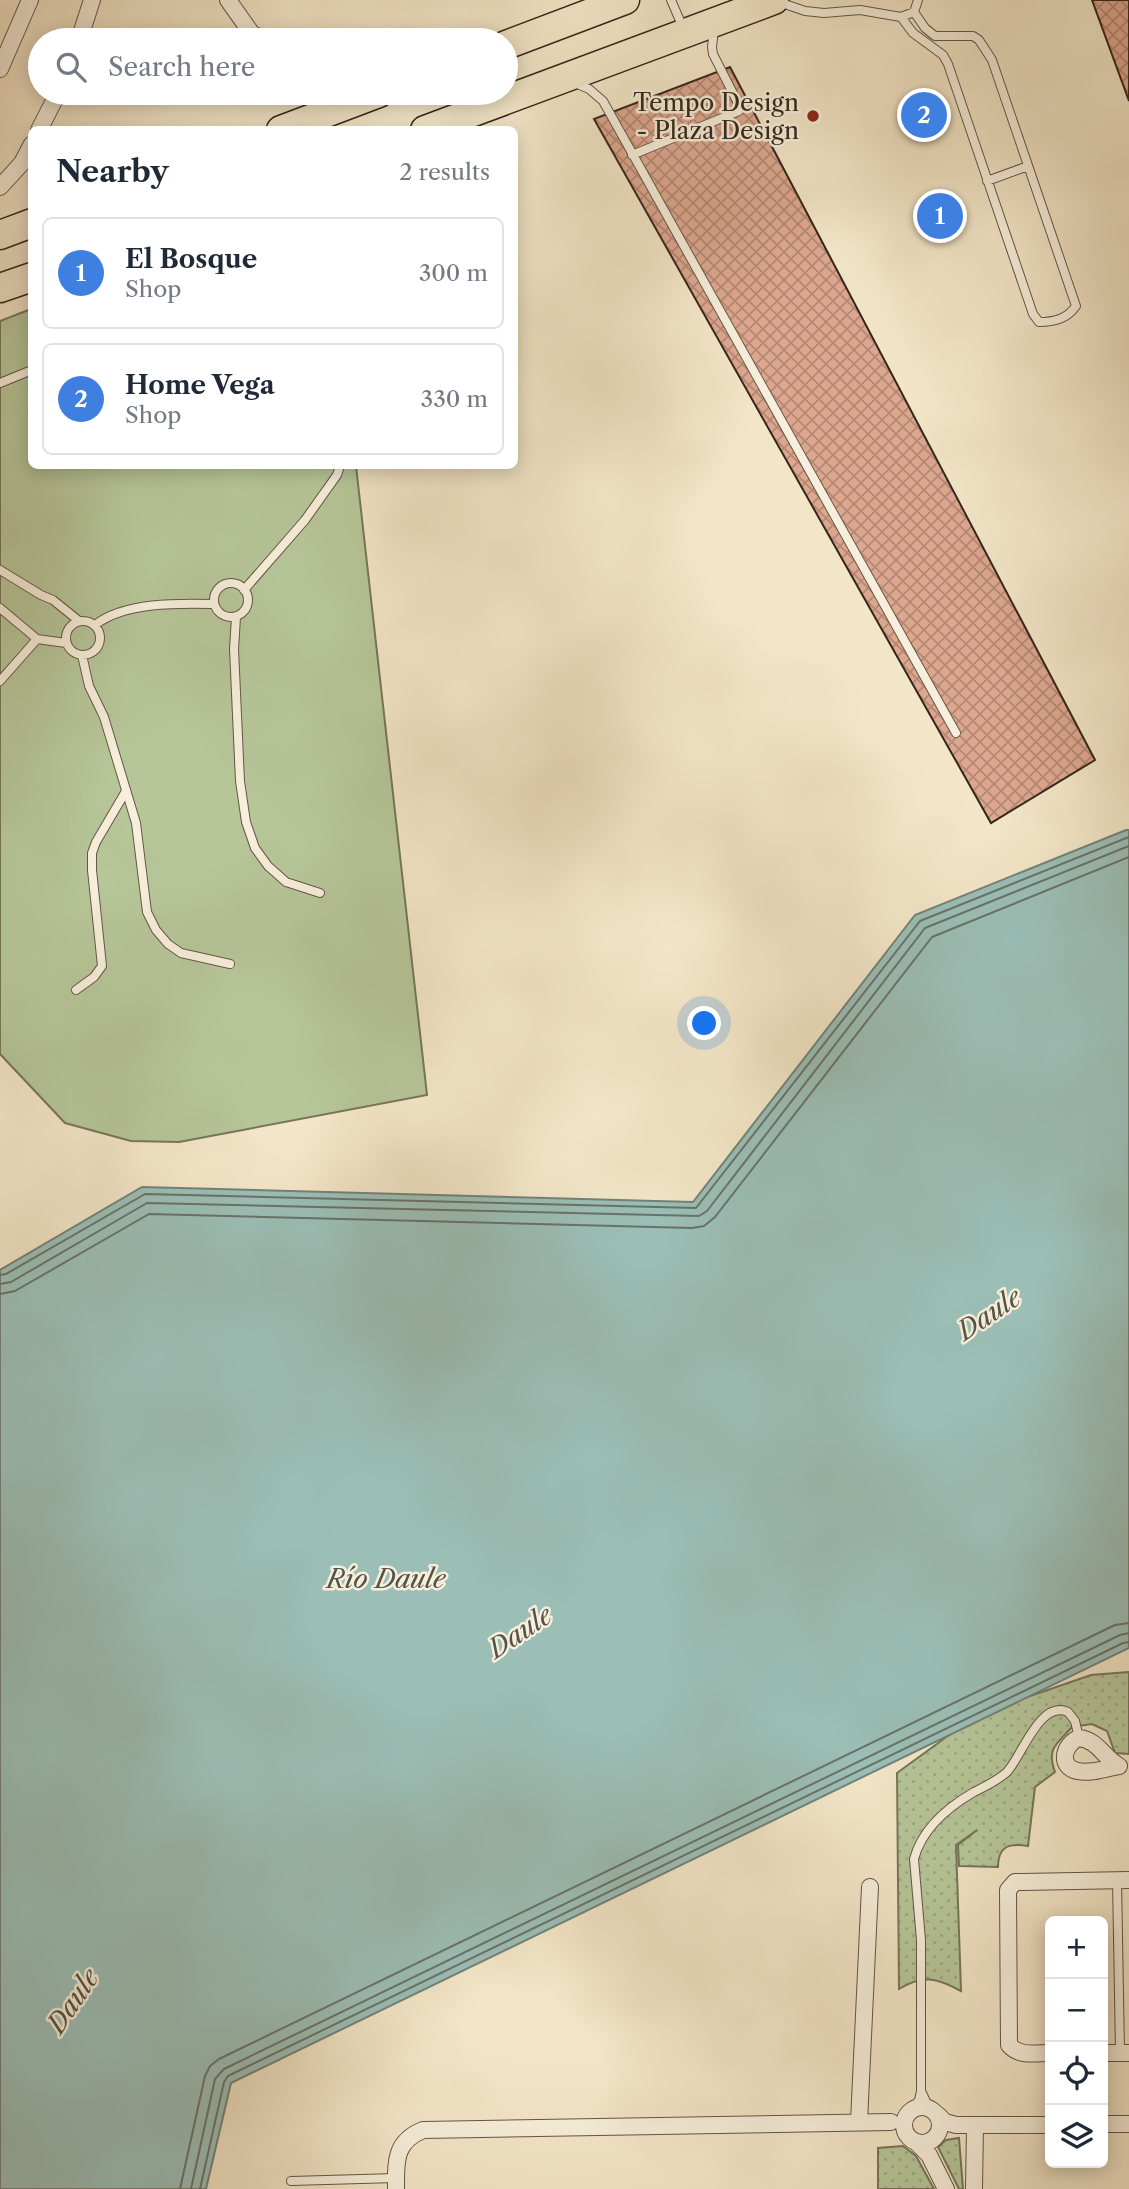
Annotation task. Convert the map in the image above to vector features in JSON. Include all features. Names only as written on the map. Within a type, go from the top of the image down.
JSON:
[{"type":"highway","points":[[518,40],[625,0]]},
{"type":"highway","points":[[518,95],[774,0]]},
{"type":"highway","points":[[292,126],[347,105]]},
{"type":"highway","points":[[436,126],[492,105]]},
{"type":"highway","points":[[0,235],[28,224]]},
{"type":"highway","points":[[0,288],[28,278]]},
{"type":"street","points":[[0,69],[30,0]]},
{"type":"street","points":[[83,28],[92,0]]},
{"type":"street","points":[[228,0],[248,28]]},
{"type":"street","points":[[41,126],[52,105]]},
{"type":"street","points":[[0,187],[22,163],[28,152]]},
{"type":"street","points":[[1079,1738],[1093,1742],[1113,1763],[1124,1766],[1081,1772],[1070,1768],[1064,1754],[1069,1743],[1079,1738]]},
{"type":"street","points":[[1045,2053],[1022,2053],[1009,2045],[1008,1890],[1015,1882],[1123,1880]]},
{"type":"street","points":[[859,2122],[870,1887]]},
{"type":"street","points":[[946,2189],[929,2155],[904,2132],[903,2125],[909,2112],[923,2106],[945,2122],[956,2125],[1045,2124]]},
{"type":"street","points":[[933,2111],[940,2127],[936,2137]]},
{"type":"street","points":[[396,2183],[397,2156],[402,2144],[423,2130],[859,2122],[904,2132],[926,2143],[945,2129],[956,2125]]},
{"type":"street","points":[[1108,2124],[1129,2124]]},
{"type":"street","points":[[974,2189],[975,2125]]},
{"type":"lane","points":[[671,0],[685,32]]},
{"type":"lane","points":[[774,0],[805,12],[860,10],[901,17],[914,12]]},
{"type":"lane","points":[[914,12],[918,0]]},
{"type":"lane","points":[[901,17],[913,33],[943,55],[947,64],[1033,314],[1039,322],[1051,322],[1070,315],[1076,306],[992,60],[979,40],[973,36],[935,36],[925,28],[914,12]]},
{"type":"lane","points":[[632,155],[738,111],[740,107],[712,47],[717,21]]},
{"type":"lane","points":[[934,48],[942,37]]},
{"type":"lane","points":[[564,78],[589,89],[603,101],[956,733]]},
{"type":"lane","points":[[987,181],[1028,166]]},
{"type":"lane","points":[[0,383],[28,372]]},
{"type":"lane","points":[[244,590],[305,520],[339,469]]},
{"type":"lane","points":[[0,570],[53,600],[79,621]]},
{"type":"lane","points":[[233,583],[244,590],[247,606],[243,612],[236,617],[222,615],[214,604],[214,597],[220,586],[233,583]]},
{"type":"lane","points":[[96,625],[116,614],[163,605],[214,604]]},
{"type":"lane","points":[[0,608],[37,639],[66,643]]},
{"type":"lane","points":[[236,617],[234,649],[239,768],[246,822],[255,848],[286,883],[320,893]]},
{"type":"lane","points":[[79,621],[96,625],[100,642],[95,650],[88,655],[71,651],[66,643],[66,634],[71,626],[79,621]]},
{"type":"lane","points":[[0,681],[37,639]]},
{"type":"lane","points":[[82,655],[89,686],[104,717],[136,823],[147,912],[167,944],[181,953],[230,964]]},
{"type":"lane","points":[[76,990],[94,977],[102,966],[92,853],[126,790]]},
{"type":"lane","points":[[909,2112],[919,2100],[921,2091],[921,1940],[914,1859],[917,1846],[935,1822],[963,1799],[998,1780],[1009,1770],[1031,1733],[1048,1714],[1057,1710],[1068,1712],[1075,1721],[1079,1738]]},
{"type":"lane","points":[[1123,1880],[1124,2053]]},
{"type":"lane","points":[[921,2091],[933,2111]]},
{"type":"lane","points":[[291,2181],[396,2183]]},
{"type":"green space","points":[[28,310],[28,469],[356,469],[427,1095],[179,1142],[131,1141],[65,1123],[0,1054],[0,321]]},
{"type":"green space","points":[[1129,1672],[1129,1754],[1115,1753],[1107,1731],[1092,1724],[1072,1727],[1052,1752],[1055,1772],[1035,1787],[1028,1846],[1015,1845],[1002,1850],[998,1867],[959,1866],[958,1845],[977,1830],[956,1845],[961,1991],[945,1983],[930,1980],[915,1981],[899,1989],[897,1773],[978,1714],[1091,1675]]},
{"type":"green space","points":[[959,2138],[963,2189],[959,2189],[938,2147],[946,2140]]},
{"type":"green space","points":[[903,2146],[916,2156],[934,2189],[878,2189],[878,2148]]},
{"type":"water","name":"Río Daule","points":[[1129,830],[1129,1648],[231,2083],[206,2189],[0,2189],[0,1270],[142,1187],[693,1202],[915,915]]},
{"type":"building","points":[[1092,0],[1129,0],[1129,101]]},
{"type":"building","points":[[730,67],[1095,760],[991,823],[594,119]]},
{"type":"place","name":"Home Vega","points":[[924,115]]},
{"type":"place","name":"Tempo Design - Plaza Design","points":[[813,116]]},
{"type":"place","name":"El Bosque","points":[[940,216]]},
{"type":"water label","name":"Daule","points":[[989,1314]]},
{"type":"water label","name":"Daule","points":[[520,1632]]},
{"type":"water label","name":"Daule","points":[[73,2001]]}]
